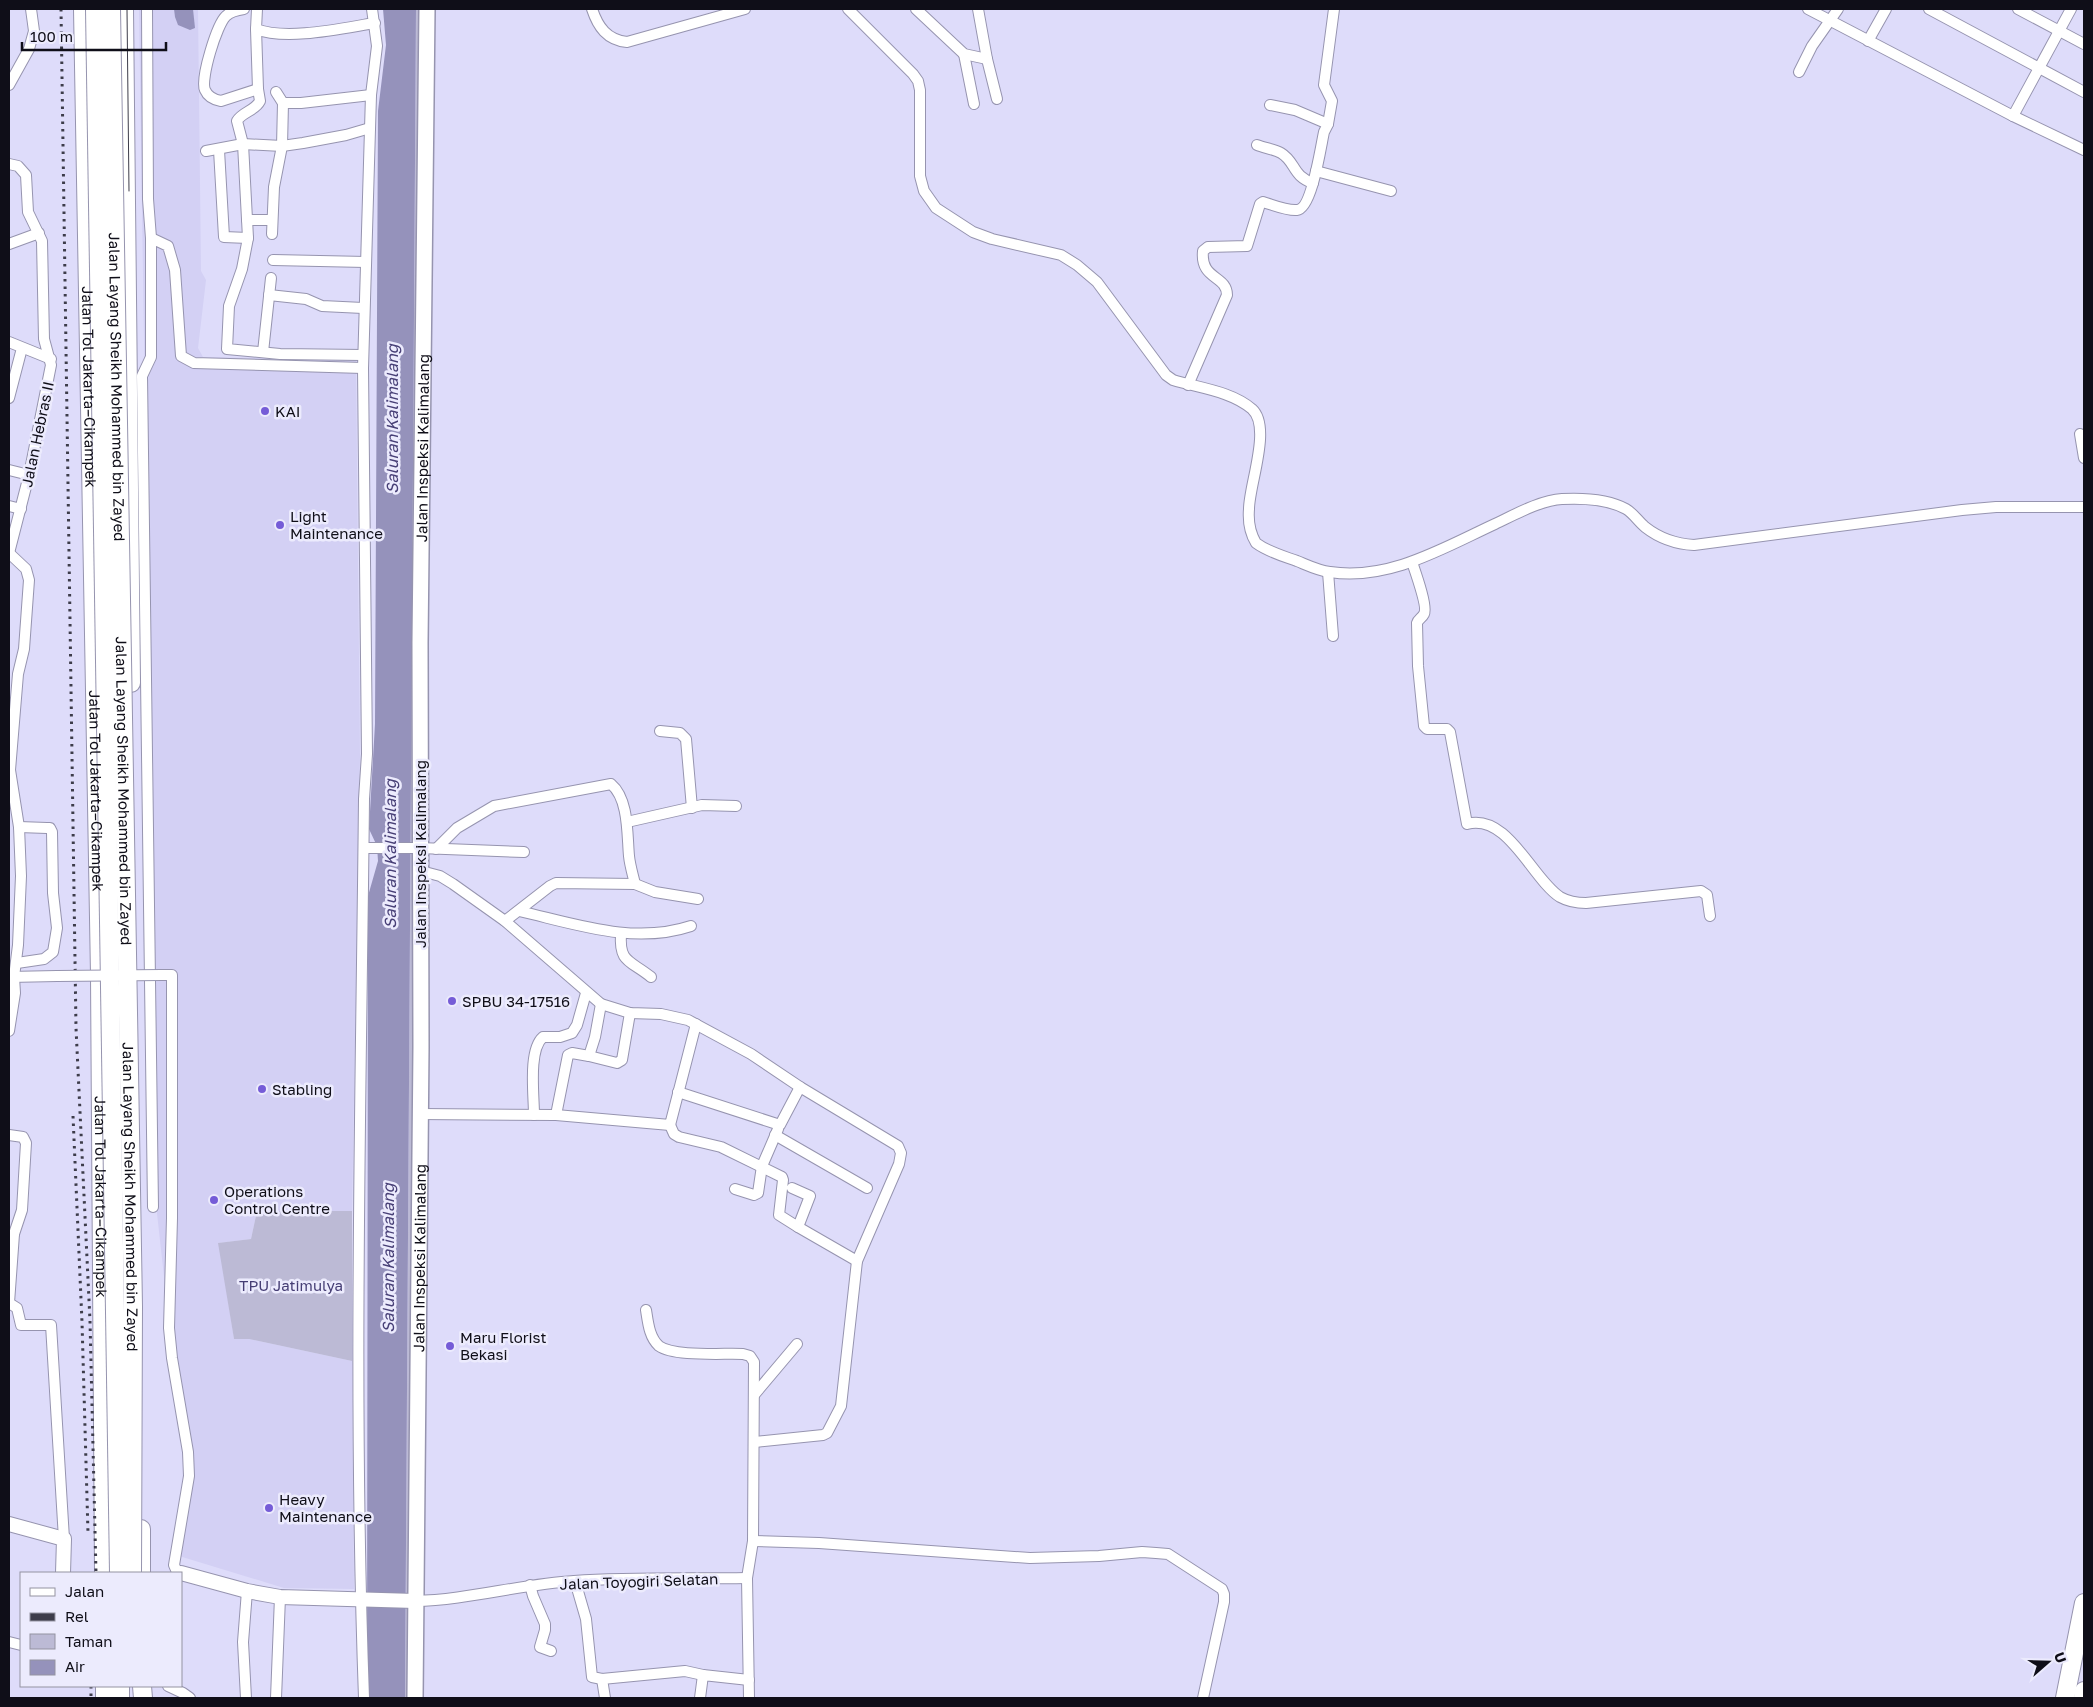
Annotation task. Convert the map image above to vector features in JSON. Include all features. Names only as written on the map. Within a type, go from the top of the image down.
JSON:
[{"type":"highway","name":"Jalan Tol Jakarta–Cikampek","points":[[83,9],[100,965],[104,1572]]},
{"type":"highway","name":"Jalan Layang Sheikh Mohammed bin Zayed","points":[[95,9],[119,1572]]},
{"type":"highway","name":"Jalan Layang Sheikh Mohammed bin Zayed","points":[[111,9],[133,1288],[132,1572]]},
{"type":"highway","points":[[124,9],[141,1572]]},
{"type":"highway","points":[[2065,1698],[2083,1610]]},
{"type":"highway","points":[[2083,1698],[2084,1691]]},
{"type":"main road","name":"Jalan Inspeksi Kalimalang","points":[[415,1698],[413,1601],[418,1544],[419,1114],[421,1047],[421,871],[417,848],[427,9]]},
{"type":"street","points":[[9,85],[29,49],[34,32],[31,9]]},
{"type":"street","points":[[147,9],[151,357],[142,376],[153,1207]]},
{"type":"street","points":[[244,9],[232,12],[220,23],[204,77],[204,89],[210,96],[221,101],[258,90]]},
{"type":"street","points":[[257,9],[256,29],[260,102],[256,107],[238,118],[237,121],[243,144],[248,238],[242,269],[229,306],[227,348],[280,354],[363,355]]},
{"type":"street","points":[[364,1698],[360,1600],[358,1230],[368,848],[363,308],[371,95],[377,46],[372,9]]},
{"type":"street","points":[[592,9],[603,32],[614,39],[627,42],[745,9]]},
{"type":"street","points":[[848,9],[918,81],[920,90],[920,176],[924,191],[936,208],[966,229],[986,237],[1061,255],[1077,265],[1097,282],[1166,375],[1173,380],[1188,385],[1228,395],[1253,410],[1260,428],[1259,447],[1248,511],[1250,526],[1256,543],[1275,553],[1328,572],[1378,571],[1412,562],[1517,514],[1547,502],[1562,499],[1598,501],[1617,505],[1625,508],[1644,526],[1659,536],[1675,543],[1694,545],[1962,510],[2084,507]]},
{"type":"street","points":[[916,9],[964,54],[987,59]]},
{"type":"street","points":[[978,9],[987,59],[997,98]]},
{"type":"street","points":[[1188,385],[1227,295],[1227,289],[1224,284],[1208,273],[1204,265],[1203,251],[1208,247],[1247,246],[1260,204],[1263,202],[1295,210],[1300,209],[1304,206],[1313,183],[1332,100],[1324,85],[1334,9]]},
{"type":"street","points":[[1808,9],[2013,116],[2084,150]]},
{"type":"street","points":[[1799,72],[1812,46],[1831,22],[1838,9]]},
{"type":"street","points":[[1868,41],[1886,9]]},
{"type":"street","points":[[1929,9],[2084,92]]},
{"type":"street","points":[[2018,9],[2084,44]]},
{"type":"street","points":[[2013,116],[2071,9]]},
{"type":"street","points":[[256,29],[271,32],[303,33],[375,24]]},
{"type":"street","points":[[964,54],[974,104]]},
{"type":"street","points":[[272,234],[274,187],[282,146],[283,103],[276,92]]},
{"type":"street","points":[[283,103],[301,103],[371,95]]},
{"type":"street","points":[[1270,105],[1295,110],[1328,124]]},
{"type":"street","points":[[206,151],[243,144],[282,146],[346,135],[370,128]]},
{"type":"street","points":[[1257,145],[1280,153],[1290,161],[1294,171],[1304,180],[1313,183]]},
{"type":"street","points":[[219,150],[224,237],[248,238]]},
{"type":"street","points":[[9,164],[18,166],[26,175],[28,212],[42,241],[44,338],[51,359]]},
{"type":"street","points":[[1316,171],[1391,191]]},
{"type":"street","points":[[247,220],[272,220]]},
{"type":"street","points":[[9,244],[39,233]]},
{"type":"street","points":[[151,238],[168,246],[175,270],[181,356],[194,363],[363,368]]},
{"type":"street","points":[[273,260],[366,262]]},
{"type":"street","points":[[263,352],[271,278]]},
{"type":"street","points":[[268,295],[306,299],[322,306],[363,308]]},
{"type":"street","points":[[9,342],[51,359]]},
{"type":"street","points":[[9,398],[22,348]]},
{"type":"street","name":"Jalan Hebras II","points":[[9,553],[29,475],[51,359]]},
{"type":"street","points":[[2080,434],[2084,458]]},
{"type":"street","points":[[9,470],[29,475]]},
{"type":"street","points":[[9,506],[21,509]]},
{"type":"street","points":[[9,553],[26,569],[29,580],[24,649],[18,674],[10,770],[11,788],[19,828],[21,876],[17,963],[11,977],[14,1009],[9,1026]]},
{"type":"street","points":[[1412,562],[1425,609],[1425,613],[1417,624],[1418,666],[1424,726],[1427,729],[1448,729],[1450,732],[1467,824],[1482,822],[1493,827],[1519,850],[1553,891],[1570,902],[1586,903],[1702,891],[1706,894],[1710,916]]},
{"type":"street","points":[[1328,572],[1333,636]]},
{"type":"street","points":[[660,731],[680,733],[686,739],[692,808]]},
{"type":"street","points":[[436,849],[463,824],[494,806],[611,784],[616,788],[628,822],[629,856],[635,884]]},
{"type":"street","points":[[628,822],[702,805],[736,806]]},
{"type":"street","points":[[17,963],[49,956],[53,952],[57,928],[53,893],[52,832],[47,828],[19,828]]},
{"type":"street","points":[[368,848],[524,852]]},
{"type":"street","points":[[421,871],[440,876],[505,921],[601,1004],[630,1013],[661,1014],[688,1020],[751,1054],[800,1087],[898,1146],[901,1153],[899,1164],[857,1261],[841,1406],[828,1433],[755,1442]]},
{"type":"street","points":[[505,921],[556,883],[635,884],[655,892],[698,899]]},
{"type":"street","points":[[519,911],[622,934],[660,934],[691,926]]},
{"type":"street","points":[[622,934],[620,948],[623,956],[651,977]]},
{"type":"street","points":[[11,977],[172,975],[172,1218],[169,1328],[172,1358],[188,1452],[189,1476],[174,1565],[178,1572]]},
{"type":"street","points":[[534,1115],[534,1056],[536,1044],[543,1037],[560,1037],[572,1033],[577,1025],[586,993]]},
{"type":"street","points":[[589,1056],[595,1037],[601,1004]]},
{"type":"street","points":[[556,1115],[568,1055],[572,1053],[617,1063],[622,1060],[630,1013]]},
{"type":"street","points":[[696,1024],[670,1125],[674,1134],[678,1137],[721,1146],[783,1178],[779,1215],[857,1261]]},
{"type":"street","points":[[735,1189],[754,1195],[758,1193],[762,1166],[775,1135],[800,1087]]},
{"type":"street","points":[[678,1092],[780,1126]]},
{"type":"street","points":[[419,1114],[556,1115],[670,1125]]},
{"type":"street","points":[[775,1135],[867,1188]]},
{"type":"street","points":[[9,1136],[23,1137],[26,1143],[22,1210],[11,1235],[9,1303],[17,1308],[21,1325],[51,1325],[64,1539],[63,1572]]},
{"type":"street","points":[[792,1188],[810,1196],[798,1227]]},
{"type":"street","points":[[646,1310],[650,1331],[660,1346],[676,1352],[744,1354],[750,1356],[754,1362],[753,1541],[747,1578],[749,1698]]},
{"type":"street","points":[[754,1395],[797,1344]]},
{"type":"street","points":[[9,1524],[64,1539]]},
{"type":"street","points":[[753,1541],[819,1543],[1030,1558],[1099,1556],[1142,1552],[1168,1554],[1222,1589],[1224,1594],[1224,1602],[1203,1698]]},
{"type":"street","name":"Jalan Toyogiri Selatan","points":[[182,1574],[247,1591],[280,1597],[413,1601],[434,1601],[530,1585],[575,1581],[747,1578]]},
{"type":"street","points":[[575,1581],[586,1619],[592,1676],[595,1679],[685,1671],[749,1680]]},
{"type":"street","points":[[530,1585],[532,1596],[545,1624],[540,1647],[551,1651]]},
{"type":"street","points":[[246,1698],[243,1642],[247,1591]]},
{"type":"street","points":[[276,1698],[280,1597]]},
{"type":"street","points":[[700,1698],[703,1675]]},
{"type":"street","points":[[602,1679],[605,1698]]},
{"type":"street","points":[[170,1687],[183,1692],[190,1698]]},
{"type":"shaded area","points":[[139,9],[198,9],[201,271],[206,280],[198,348],[203,357],[356,359],[360,757],[352,1211],[257,1211],[251,1239],[219,1243],[234,1339],[249,1339],[352,1361],[354,1589],[284,1588],[179,1556],[191,1472],[174,1367],[150,1150],[150,740]]},
{"type":"green space","points":[[416,9],[427,9],[410,1604],[415,1698],[405,1698]]},
{"type":"green space","name":"TPU Jatimulya","points":[[257,1211],[352,1211],[352,1361],[249,1339],[234,1339],[218,1243],[251,1239]]},
{"type":"water","points":[[174,9],[193,9],[195,28],[190,30],[178,25]]},
{"type":"water","name":"Saluran Kalimalang","points":[[383,9],[416,9],[405,1698],[367,1698],[368,896],[378,861],[377,846],[369,829],[375,724],[378,111],[386,45]]},
{"type":"tram line","points":[[127,9],[129,191]]},
{"type":"railway","points":[[61,9],[76,1028],[90,1321],[96,1572]]},
{"type":"railway","points":[[73,1116],[82,1322],[88,1533]]},
{"type":"railway","points":[[91,1687],[91,1698]]},
{"type":"place","name":"KAI","points":[[265,411]]},
{"type":"place","name":"Light Maintenance","points":[[280,525]]},
{"type":"place","name":"SPBU 34-17516","points":[[452,1001]]},
{"type":"place","name":"Stabling","points":[[262,1089]]},
{"type":"place","name":"Operations Control Centre","points":[[214,1200]]},
{"type":"place","name":"Maru Florist Bekasi","points":[[450,1346]]},
{"type":"place","name":"Heavy Maintenance","points":[[269,1508]]}]
